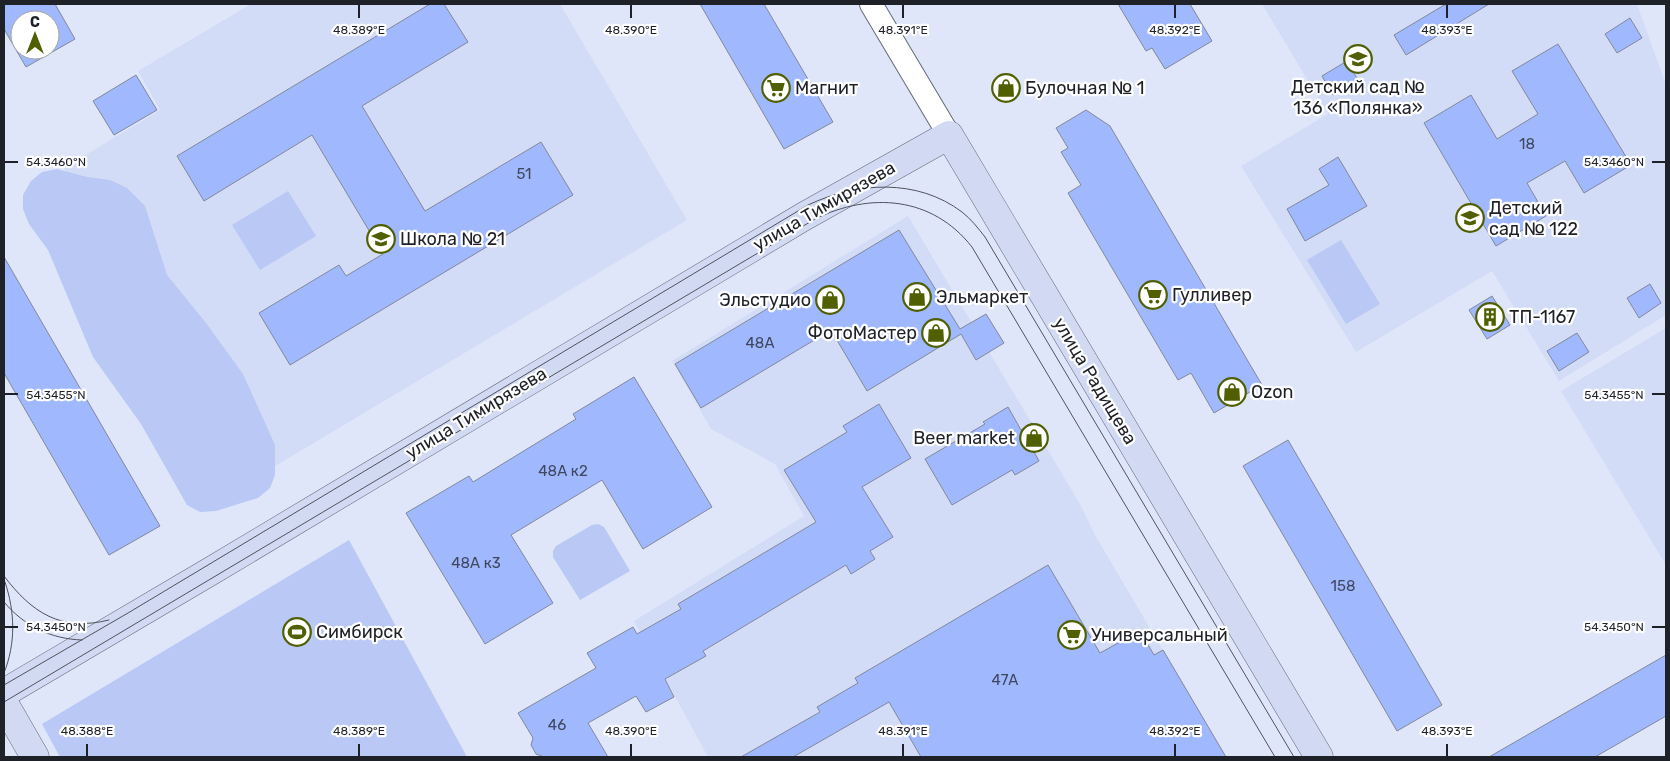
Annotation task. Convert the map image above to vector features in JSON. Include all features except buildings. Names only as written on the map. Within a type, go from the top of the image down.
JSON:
[{"type":"street","name":"улица Радищева","points":[[872,4],[1319,757]]},
{"type":"street","name":"улица Тимирязева","points":[[4,693],[795,222],[949,134]]},
{"type":"street","points":[[4,703],[35,757]]},
{"type":"shaded area","name":"Школа № 21","points":[[251,4],[560,4],[687,220],[252,480],[64,168],[160,110],[138,71]]},
{"type":"shaded area","name":"Детский сад № 122","points":[[1262,4],[1637,4],[1666,85],[1666,315],[1559,381],[1492,271],[1356,352],[1241,166],[1328,114]]},
{"type":"shaded area","points":[[57,169],[87,177],[110,180],[127,188],[145,206],[167,275],[206,323],[243,374],[275,445],[275,475],[270,488],[258,498],[216,511],[200,512],[187,505],[141,424],[93,357],[48,250],[29,224],[23,209],[23,195],[31,181],[42,172]]},
{"type":"shaded area","points":[[288,191],[316,236],[260,270],[232,225]]},
{"type":"shaded area","points":[[908,216],[1080,504],[1095,535],[1226,757],[708,757],[634,621],[804,516],[775,464],[711,429],[672,361]]},
{"type":"shaded area","points":[[1341,240],[1380,304],[1346,324],[1307,260]]},
{"type":"shaded area","points":[[1666,328],[1666,565],[1561,391]]},
{"type":"shaded area","points":[[598,524],[604,527],[630,571],[580,600],[553,557],[553,551],[556,546],[592,525]]},
{"type":"shaded area","name":"Симбирск","points":[[349,540],[467,757],[60,757],[42,724]]},
{"type":"tram line","points":[[4,685],[128,613],[808,205],[846,192],[886,187],[926,193],[944,201],[962,212],[985,237],[1294,757]]},
{"type":"tram line","points":[[4,702],[815,219],[836,210],[878,203],[899,204],[919,209],[938,217],[956,230],[972,247],[1275,757]]},
{"type":"tram line","points":[[4,576],[25,600],[49,616],[62,621],[76,623],[109,620]]},
{"type":"tram line","points":[[4,673],[11,650],[13,628],[11,605],[5,582]]},
{"type":"tram line","points":[[4,602],[20,618],[39,630],[60,637],[82,640]]},
{"type":"place","name":"Детский сад № 136 «Полянка»","points":[[1358,59]]},
{"type":"place","name":"Магнит","points":[[776,88]]},
{"type":"place","name":"Булочная № 1","points":[[1006,88]]},
{"type":"place","name":"Детский сад № 122","points":[[1470,218]]},
{"type":"place","name":"Школа № 21","points":[[381,239]]},
{"type":"place","name":"Гулливер","points":[[1153,295]]},
{"type":"place","name":"Эльмаркет","points":[[917,297]]},
{"type":"place","name":"Эльстудио","points":[[830,300]]},
{"type":"place","name":"ТП-1167","points":[[1490,317]]},
{"type":"place","name":"ФотоМастер","points":[[936,333]]},
{"type":"place","name":"Ozon","points":[[1232,392]]},
{"type":"place","name":"Beer market","points":[[1034,438]]},
{"type":"place","name":"Симбирск","points":[[297,632]]},
{"type":"place","name":"Универсальный","points":[[1072,635]]}]
